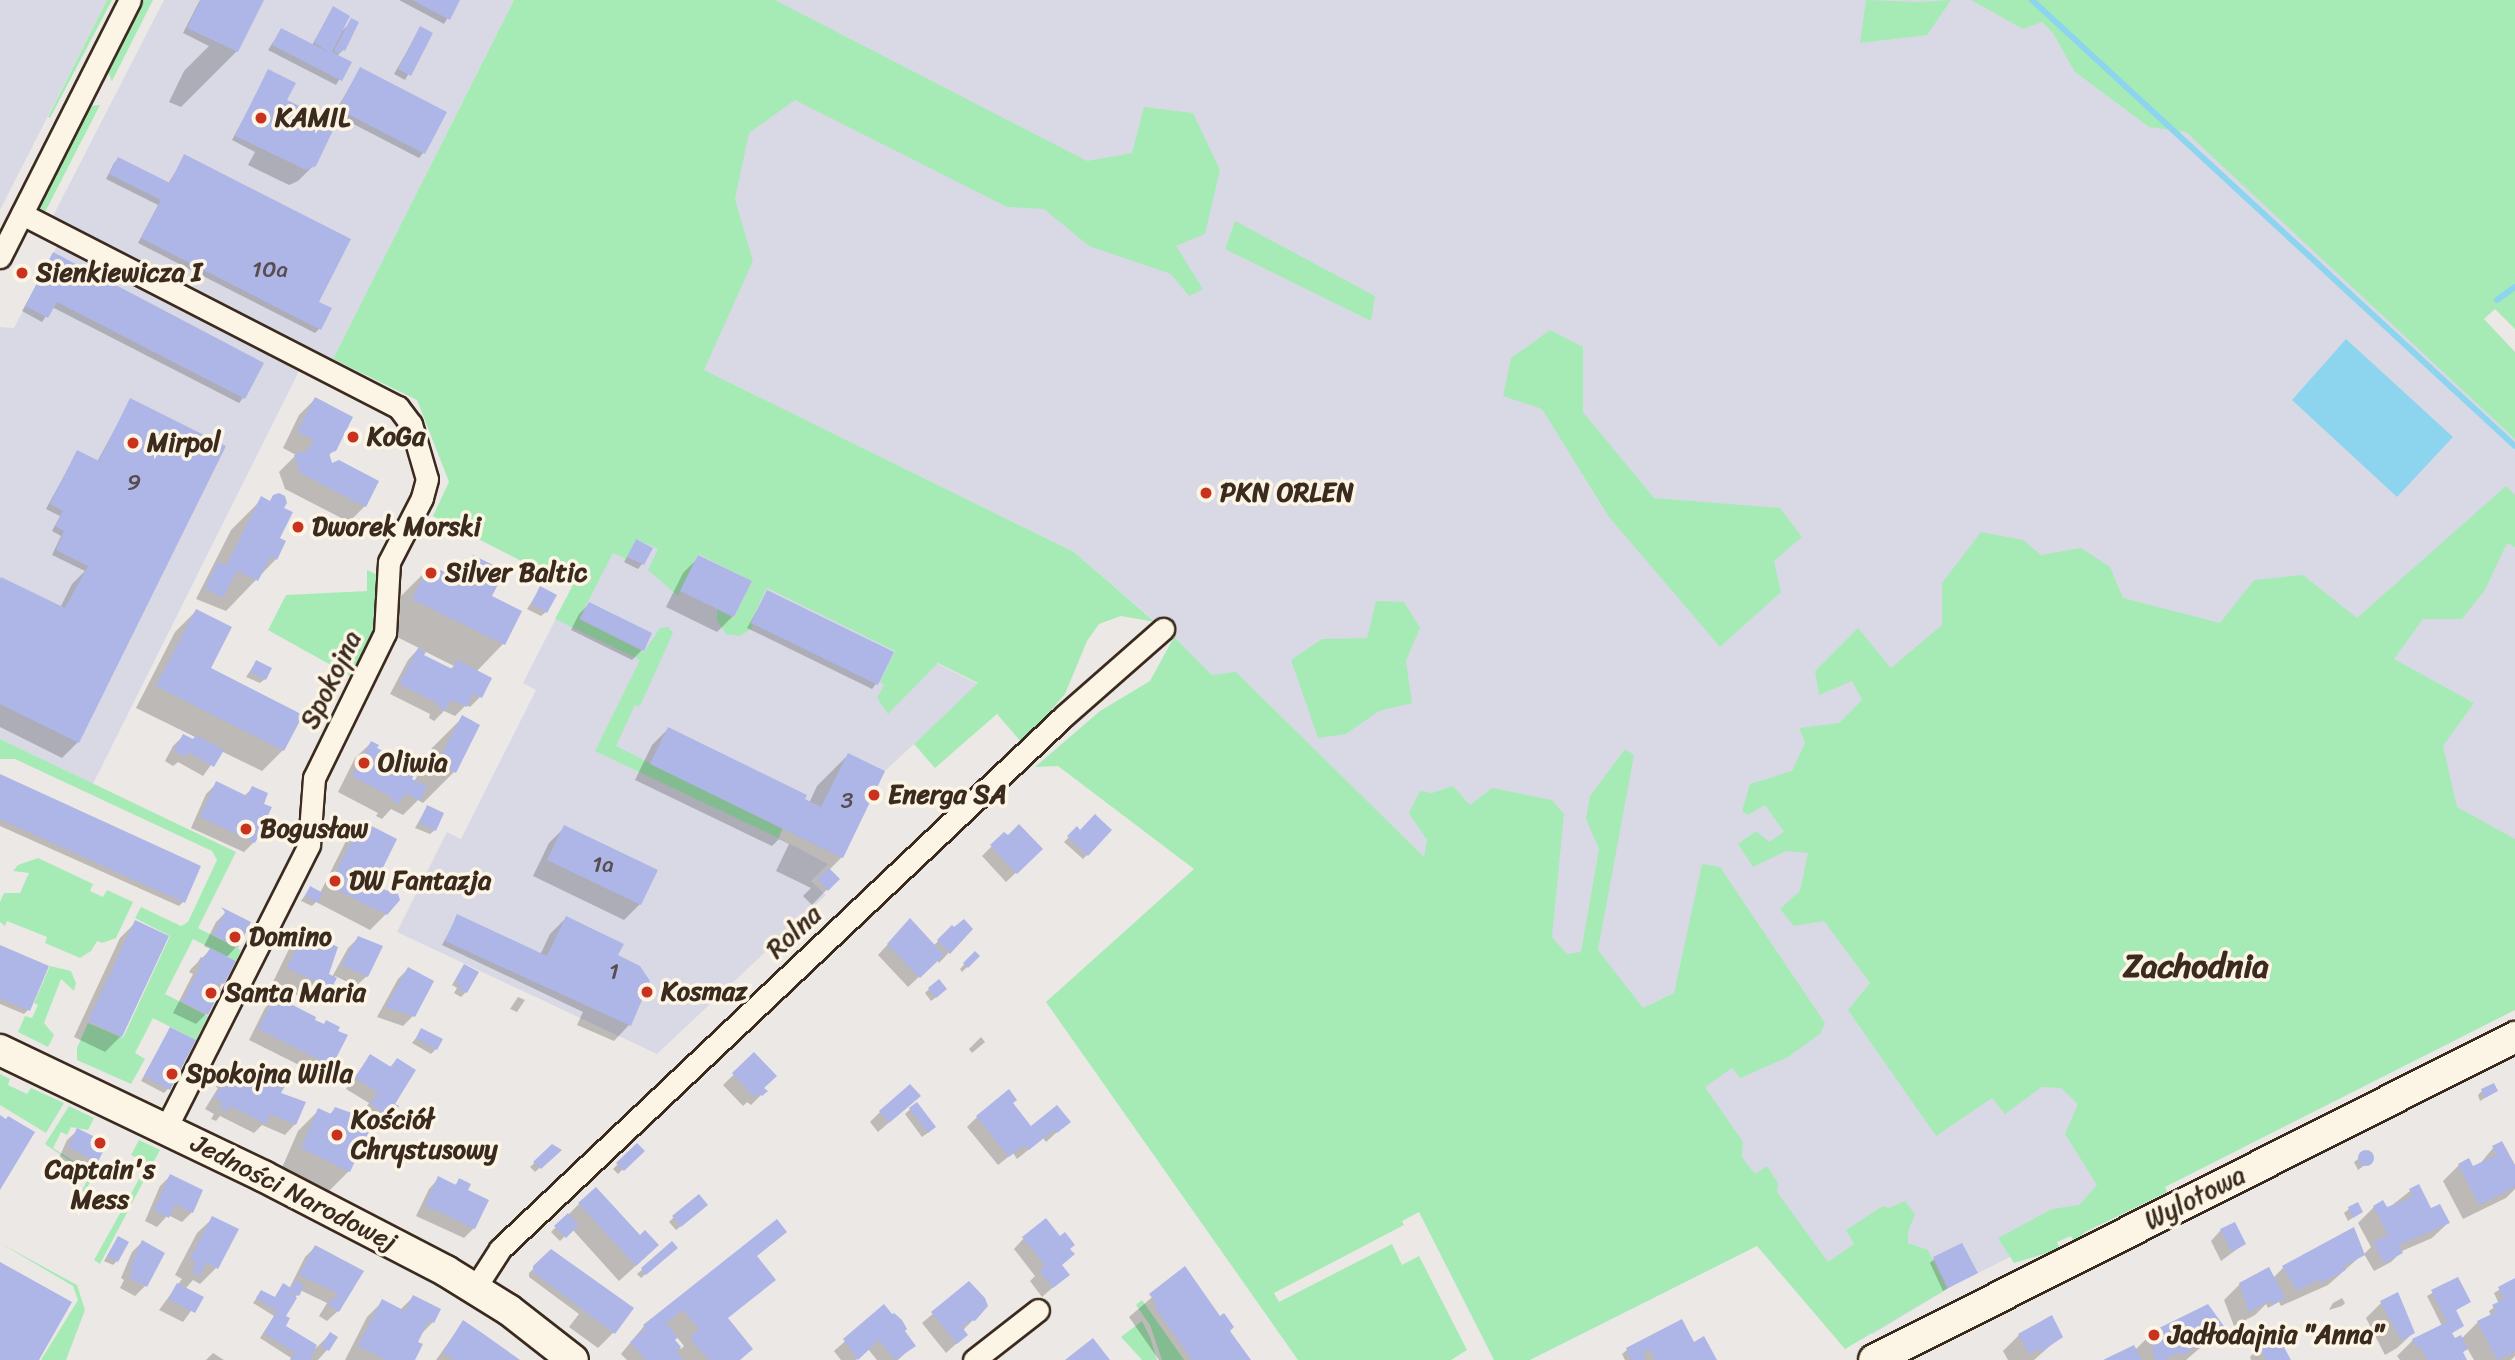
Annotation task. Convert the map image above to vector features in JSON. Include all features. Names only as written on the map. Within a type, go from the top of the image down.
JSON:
[{"type":"street","points":[[0,257],[130,0]]},
{"type":"street","name":"Spokojna","points":[[22,214],[398,407],[407,415],[425,469],[426,488],[389,562],[385,633],[314,778],[309,845],[166,1128]]},
{"type":"street","name":"Rolna","points":[[475,1288],[499,1249],[1046,733],[1163,629]]},
{"type":"street","name":"Wylotowa","points":[[1874,1360],[2515,1037]]},
{"type":"street","name":"Jedności Narodowej","points":[[0,1050],[166,1128],[475,1288],[539,1332],[573,1360]]},
{"type":"street","points":[[974,1360],[1038,1310]]},
{"type":"shaded area","points":[[0,0],[107,0],[0,210]]},
{"type":"shaded area","points":[[164,0],[514,0],[333,359],[53,216]]},
{"type":"shaded area","points":[[528,0],[2116,0],[2515,375],[2515,1003],[1947,1289],[1873,1334],[1179,642],[1074,552],[526,283]]},
{"type":"shaded area","points":[[58,244],[300,369],[93,784],[0,739],[0,327],[14,328]]},
{"type":"shaded area","points":[[616,501],[978,684],[885,771],[843,858],[783,829],[779,838],[828,864],[811,881],[826,895],[657,1054],[397,932],[447,832],[461,839],[536,690],[523,683]]},
{"type":"green space","points":[[107,0],[112,0],[50,118],[48,117]]},
{"type":"green space","points":[[142,0],[153,0],[112,81],[107,70]]},
{"type":"green space","points":[[514,0],[775,0],[1087,161],[1132,153],[1144,107],[1193,113],[1220,170],[1205,234],[1176,246],[1203,289],[1189,296],[1171,274],[1089,246],[1044,209],[1007,207],[795,100],[749,133],[735,199],[753,261],[704,370],[1074,552],[1155,622],[1121,616],[1099,624],[1087,641],[1065,694],[1022,743],[997,714],[935,768],[914,744],[978,683],[938,663],[888,714],[877,698],[884,685],[880,682],[895,651],[767,588],[750,623],[753,625],[751,629],[740,636],[726,634],[717,621],[717,610],[734,618],[752,581],[698,554],[678,596],[648,570],[658,549],[636,539],[626,559],[613,553],[579,619],[644,652],[660,628],[668,627],[673,633],[640,706],[635,705],[616,746],[782,829],[778,838],[595,751],[640,660],[555,619],[572,587],[433,516],[449,482],[417,400],[333,359]]},
{"type":"green space","points":[[1866,0],[1951,0],[1927,35],[1860,43]]},
{"type":"green space","points":[[1971,0],[2515,0],[2515,329],[2495,309],[2484,319],[2515,352],[2515,439],[2186,132],[2149,127],[2075,72],[2053,33],[2042,22],[2023,29]]},
{"type":"green space","points":[[100,105],[44,214],[38,207],[89,106]]},
{"type":"green space","points":[[1235,221],[1375,296],[1371,321],[1225,249]]},
{"type":"green space","points":[[1550,330],[1583,347],[1583,412],[1654,498],[1780,508],[1802,537],[1774,561],[1781,592],[1720,647],[1609,517],[1542,409],[1503,396],[1511,358]]},
{"type":"green space","points":[[2506,486],[2515,495],[2515,547],[2507,543],[2485,590],[2462,619],[2423,619],[2394,659],[2474,703],[2443,746],[2457,807],[2515,839],[2515,1010],[2165,1187],[2167,1192],[2085,1232],[2074,1242],[2071,1236],[2057,1242],[2060,1249],[2014,1263],[1998,1238],[2052,1209],[2079,1205],[2097,1185],[2065,1134],[2078,1104],[2061,1088],[2042,1087],[2005,1114],[1992,1098],[1936,1136],[1848,1010],[1870,983],[1824,921],[1794,926],[1780,909],[1800,891],[1808,853],[1786,851],[1753,867],[1738,844],[1756,831],[1769,842],[1784,832],[1765,805],[1748,815],[1742,811],[1750,784],[1792,771],[1805,743],[1799,728],[1839,723],[1862,700],[1852,681],[1819,695],[1815,671],[1858,628],[1891,668],[1942,625],[1942,583],[1981,532],[2023,540],[2041,555],[2081,548],[2110,567],[2123,598],[2220,623],[2254,580],[2303,575],[2357,618]]},
{"type":"green space","points":[[367,570],[380,576],[379,627],[354,678],[268,630],[286,595],[367,591]]},
{"type":"green space","points":[[1376,601],[1404,602],[1420,628],[1406,661],[1412,703],[1379,711],[1346,734],[1318,738],[1291,660],[1322,639],[1367,638]]},
{"type":"green space","points":[[1174,637],[1212,675],[1236,672],[1424,857],[1427,840],[1409,813],[1420,791],[1432,793],[1453,786],[1470,805],[1492,788],[1552,800],[1564,814],[1552,937],[1567,954],[1581,952],[1599,849],[1586,819],[1590,796],[1625,749],[1634,755],[1598,950],[1643,1008],[1674,993],[1702,864],[1720,867],[1825,1023],[1820,1034],[1788,1057],[1740,1078],[1732,1068],[1705,1087],[1743,1142],[1742,1157],[1755,1174],[1767,1166],[1778,1183],[1777,1192],[1828,1262],[1854,1244],[1846,1230],[1883,1206],[1889,1208],[1905,1201],[1915,1214],[1908,1232],[1908,1243],[1928,1250],[1947,1289],[1845,1349],[1757,1246],[1530,1360],[1494,1360],[1419,1212],[1402,1221],[1404,1225],[1274,1293],[1279,1302],[1392,1244],[1402,1265],[1419,1256],[1467,1350],[1451,1360],[1298,1360],[1046,1002],[1194,869],[1058,766],[1035,767],[1100,711],[1150,681]]},
{"type":"green space","points":[[0,739],[236,852],[198,928],[241,950],[236,961],[193,939],[165,994],[208,1016],[196,1040],[153,1018],[135,1053],[145,1059],[131,1084],[77,1060],[77,1048],[88,1023],[123,1038],[170,936],[135,918],[141,907],[181,926],[188,922],[217,860],[212,851],[15,759],[0,759]]},
{"type":"green space","points":[[38,858],[93,884],[90,891],[103,897],[107,890],[133,902],[116,938],[102,943],[97,941],[91,951],[80,958],[45,943],[47,937],[7,921],[5,926],[0,922],[0,902],[4,893],[20,893],[29,873],[13,871],[18,865]]},
{"type":"green space","points":[[50,966],[71,971],[76,983],[74,991],[61,979],[44,1023],[54,1035],[48,1047],[18,1032],[25,1016],[32,1018],[38,1005],[34,1003]]},
{"type":"green space","points":[[0,1074],[10,1079],[8,1085],[27,1094],[31,1088],[64,1103],[46,1133],[0,1105]]},
{"type":"green space","points":[[69,1106],[94,1118],[88,1130],[71,1127],[67,1135],[61,1132],[53,1148],[94,1174],[83,1196],[80,1194],[90,1175],[45,1144]]},
{"type":"green space","points":[[139,1140],[160,1150],[100,1264],[94,1260],[148,1163],[131,1155]]},
{"type":"green space","points":[[0,1243],[77,1285],[85,1310],[66,1360],[41,1360],[78,1300],[73,1286]]},
{"type":"green space","points":[[1142,1300],[1184,1360],[1162,1360],[1150,1325],[1136,1305]]},
{"type":"green space","points":[[1142,1321],[1157,1360],[1142,1360],[1121,1337]]},
{"type":"water","points":[[2346,339],[2453,437],[2397,497],[2292,400]]},
{"type":"building","points":[[201,0],[264,0],[238,52],[187,28]]},
{"type":"building","points":[[412,0],[460,0],[450,20]]},
{"type":"building","points":[[333,6],[350,16],[332,52],[352,62],[342,81],[272,45],[281,28],[328,52],[314,42]]},
{"type":"building","points":[[351,18],[359,22],[345,51],[342,49],[339,54],[334,51]]},
{"type":"building","points":[[420,26],[433,33],[411,76],[398,69]]},
{"type":"building","points":[[360,67],[447,112],[425,154],[338,109]]},
{"type":"building","points":[[268,69],[296,83],[287,100],[336,124],[316,166],[306,170],[235,136]]},
{"type":"building","points":[[184,154],[351,239],[319,302],[332,308],[321,330],[141,238],[161,200],[109,174],[118,157],[170,183]]},
{"type":"building","points":[[53,252],[264,363],[245,399],[57,302],[48,318],[25,306]]},
{"type":"building","points":[[315,397],[353,417],[336,451],[329,453],[332,463],[339,460],[379,481],[366,507],[300,473],[294,455],[308,450],[314,440],[297,432]]},
{"type":"building","points":[[130,398],[226,446],[79,743],[0,704],[0,579],[1,577],[65,608],[88,566],[56,550],[64,531],[55,526],[63,511],[50,504],[77,450],[99,461]]},
{"type":"building","points":[[279,493],[285,496],[287,503],[284,508],[293,512],[280,538],[286,541],[277,560],[271,556],[258,581],[237,571],[223,598],[205,588],[218,562],[226,566],[261,496],[270,501],[273,495]]},
{"type":"building","points":[[636,539],[653,548],[644,565],[627,557]]},
{"type":"building","points":[[473,555],[505,571],[492,596],[522,611],[505,645],[412,599],[430,565],[461,580]]},
{"type":"building","points":[[698,555],[752,581],[734,617],[680,591]]},
{"type":"building","points":[[540,586],[557,595],[547,613],[531,604]]},
{"type":"building","points":[[767,590],[894,652],[878,685],[751,623]]},
{"type":"building","points":[[589,602],[652,633],[644,651],[580,619]]},
{"type":"building","points":[[196,609],[232,627],[211,668],[303,715],[284,751],[156,686]]},
{"type":"building","points":[[418,648],[426,652],[424,655],[452,669],[457,660],[492,678],[482,698],[473,694],[467,707],[451,700],[445,711],[438,707],[439,704],[399,684]]},
{"type":"building","points":[[256,660],[272,668],[266,680],[250,672]]},
{"type":"building","points":[[462,715],[480,725],[456,773],[437,764]]},
{"type":"building","points":[[668,727],[807,795],[805,799],[821,807],[848,753],[885,771],[843,858],[650,764]]},
{"type":"building","points":[[183,734],[193,739],[196,735],[224,750],[214,767],[188,752],[185,757],[174,751]]},
{"type":"building","points":[[371,741],[379,745],[377,748],[417,768],[412,779],[427,786],[420,801],[405,793],[399,804],[391,800],[392,797],[352,776]]},
{"type":"building","points":[[0,774],[201,866],[185,903],[0,819]]},
{"type":"building","points":[[216,781],[247,796],[252,786],[268,793],[264,804],[272,807],[255,843],[200,817]]},
{"type":"building","points":[[427,805],[444,813],[436,831],[419,823]]},
{"type":"building","points":[[1095,814],[1112,830],[1088,856],[1067,836],[1077,826],[1080,830]]},
{"type":"building","points":[[362,821],[397,839],[374,886],[398,894],[400,900],[387,915],[329,886]]},
{"type":"building","points":[[1019,824],[1043,849],[1017,874],[990,845],[1004,832],[1008,835]]},
{"type":"building","points":[[564,825],[658,870],[641,905],[547,860]]},
{"type":"building","points":[[829,868],[840,879],[828,891],[817,879]]},
{"type":"building","points":[[310,886],[323,893],[318,903],[305,896]]},
{"type":"building","points":[[221,907],[251,922],[238,948],[213,935],[225,912]]},
{"type":"building","points":[[457,914],[547,956],[566,916],[624,944],[618,955],[640,966],[650,981],[631,1026],[445,941]]},
{"type":"building","points":[[910,918],[944,955],[920,978],[887,944]]},
{"type":"building","points":[[964,919],[973,929],[950,954],[937,940],[952,925],[954,927]]},
{"type":"building","points":[[135,920],[169,936],[122,1037],[88,1021]]},
{"type":"building","points":[[304,931],[338,947],[329,974],[337,978],[331,989],[287,968]]},
{"type":"building","points":[[358,936],[383,946],[368,977],[342,965]]},
{"type":"building","points":[[0,945],[49,966],[30,1011],[0,998]]},
{"type":"building","points":[[210,948],[236,961],[224,984],[219,982],[217,987],[221,989],[208,1015],[182,1002],[202,963],[198,962],[201,957],[204,959]]},
{"type":"building","points":[[975,951],[980,956],[968,968],[963,963]]},
{"type":"building","points":[[464,964],[479,972],[467,993],[457,988],[460,983],[455,980]]},
{"type":"building","points":[[408,967],[434,981],[415,1017],[386,1007]]},
{"type":"building","points":[[939,979],[947,989],[936,998],[928,988]]},
{"type":"building","points":[[275,996],[316,1017],[315,1020],[324,1024],[326,1020],[340,1027],[338,1031],[348,1035],[332,1066],[258,1029]]},
{"type":"building","points":[[170,1027],[196,1040],[170,1090],[144,1076]]},
{"type":"building","points":[[421,1028],[443,1039],[437,1050],[416,1038]]},
{"type":"building","points":[[754,1052],[777,1076],[764,1088],[768,1091],[762,1096],[759,1093],[754,1097],[732,1073]]},
{"type":"building","points":[[370,1054],[391,1067],[397,1058],[416,1070],[395,1104],[399,1106],[392,1118],[370,1104],[378,1092],[355,1078]]},
{"type":"building","points":[[232,1060],[285,1086],[281,1093],[306,1102],[296,1125],[270,1114],[266,1124],[230,1106],[227,1112],[220,1108],[223,1103],[214,1098],[227,1077],[225,1076]]},
{"type":"building","points":[[2494,1083],[2498,1091],[2485,1098],[2481,1089]]},
{"type":"building","points":[[910,1084],[921,1096],[889,1123],[879,1111]]},
{"type":"building","points":[[1009,1089],[1017,1100],[1013,1103],[1031,1126],[1057,1105],[1071,1122],[1057,1133],[1054,1130],[1029,1150],[1024,1145],[1009,1157],[976,1116]]},
{"type":"building","points":[[917,1102],[936,1127],[928,1133],[909,1108]]},
{"type":"building","name":"Kościół Chrystusowy","points":[[335,1107],[374,1121],[350,1172],[301,1148],[318,1108],[331,1114]]},
{"type":"building","points":[[0,1115],[6,1119],[8,1116],[35,1132],[0,1190]]},
{"type":"building","points":[[77,1128],[107,1143],[98,1162],[68,1147]]},
{"type":"building","points":[[2502,1141],[2515,1165],[2515,1187],[2479,1205],[2458,1164],[2469,1158],[2473,1166],[2497,1155],[2492,1146]]},
{"type":"building","points":[[637,1143],[645,1151],[624,1171],[616,1163]]},
{"type":"building","points":[[552,1144],[562,1150],[541,1169],[533,1162]]},
{"type":"building","points":[[2366,1150],[2372,1152],[2372,1164],[2366,1166],[2360,1164],[2358,1158],[2360,1152]]},
{"type":"building","points":[[170,1174],[203,1190],[193,1213],[175,1204],[169,1218],[154,1210]]},
{"type":"building","points":[[438,1176],[456,1185],[459,1178],[471,1184],[468,1190],[489,1200],[475,1229],[425,1205]]},
{"type":"building","points":[[2419,1184],[2431,1208],[2440,1204],[2450,1223],[2399,1245],[2403,1253],[2384,1263],[2373,1242],[2388,1235],[2373,1206],[2383,1200],[2387,1207],[2401,1202],[2413,1196],[2409,1189]]},
{"type":"building","points":[[596,1187],[640,1235],[645,1230],[659,1245],[636,1266],[578,1203]]},
{"type":"building","points":[[699,1194],[708,1205],[681,1227],[672,1216]]},
{"type":"building","points":[[2358,1202],[2363,1212],[2353,1218],[2348,1207]]},
{"type":"building","points":[[568,1213],[579,1225],[566,1238],[554,1226]]},
{"type":"building","points":[[212,1216],[239,1229],[218,1269],[206,1263],[200,1276],[192,1271],[196,1263],[190,1259]]},
{"type":"building","points":[[1046,1218],[1060,1236],[1065,1232],[1075,1245],[1070,1249],[1075,1254],[1062,1265],[1070,1275],[1053,1288],[1039,1270],[1045,1265],[1022,1237]]},
{"type":"building","points":[[777,1219],[787,1232],[757,1256],[776,1280],[728,1318],[753,1349],[740,1360],[709,1360],[692,1341],[690,1337],[699,1329],[683,1310],[666,1323],[678,1337],[675,1340],[681,1347],[676,1352],[683,1360],[646,1360],[630,1342],[646,1328],[643,1325]]},
{"type":"building","points":[[2235,1222],[2246,1244],[2232,1252],[2220,1229]]},
{"type":"building","points":[[2354,1227],[2365,1255],[2344,1266],[2346,1270],[2321,1283],[2319,1280],[2297,1291],[2282,1266]]},
{"type":"building","points":[[118,1236],[129,1242],[118,1262],[107,1256]]},
{"type":"building","points":[[142,1240],[165,1253],[147,1287],[129,1278],[133,1270],[130,1268]]},
{"type":"building","points":[[672,1241],[678,1248],[646,1275],[641,1268]]},
{"type":"building","points":[[1962,1243],[1978,1273],[1948,1288],[1933,1257]]},
{"type":"building","points":[[315,1245],[364,1271],[339,1312],[328,1305],[331,1299],[337,1298],[337,1293],[299,1275]]},
{"type":"building","points":[[551,1249],[634,1308],[615,1334],[533,1272],[533,1266]]},
{"type":"building","points":[[0,1262],[72,1302],[39,1360],[0,1360]]},
{"type":"building","points":[[1185,1266],[1220,1316],[1224,1313],[1234,1327],[1230,1331],[1251,1360],[1192,1360],[1154,1306],[1157,1304],[1149,1294]]},
{"type":"building","points":[[2269,1267],[2285,1298],[2272,1305],[2270,1301],[2249,1312],[2239,1283]]},
{"type":"building","points":[[2458,1277],[2471,1302],[2456,1310],[2464,1326],[2452,1333],[2455,1338],[2461,1335],[2468,1349],[2463,1352],[2467,1360],[2427,1360],[2420,1346],[2416,1348],[2412,1339],[2447,1322],[2431,1290]]},
{"type":"building","points":[[2515,1278],[2515,1352],[2497,1360],[2477,1321],[2496,1312],[2492,1305],[2504,1299],[2498,1287]]},
{"type":"building","points":[[296,1280],[304,1286],[299,1296],[288,1292],[297,1298],[286,1316],[290,1318],[286,1326],[317,1345],[310,1360],[290,1360],[295,1353],[264,1333],[277,1311],[256,1298],[261,1290],[275,1297],[283,1283],[291,1288]]},
{"type":"building","points":[[969,1281],[985,1298],[988,1306],[975,1321],[971,1320],[962,1327],[968,1335],[957,1344],[931,1312]]},
{"type":"building","points":[[177,1283],[204,1297],[195,1313],[168,1299]]},
{"type":"building","points":[[2398,1292],[2415,1333],[2401,1340],[2380,1301]]},
{"type":"building","points":[[413,1295],[441,1309],[434,1323],[429,1320],[418,1342],[423,1344],[415,1360],[386,1360],[358,1346],[382,1299],[405,1311]]},
{"type":"building","points":[[884,1304],[892,1314],[902,1320],[907,1329],[905,1331],[916,1346],[895,1360],[879,1340],[858,1360],[843,1339]]},
{"type":"building","points":[[2208,1304],[2226,1329],[2181,1356],[2179,1352],[2164,1360],[2156,1360],[2147,1334]]},
{"type":"building","points":[[2052,1315],[2063,1337],[2041,1352],[2039,1349],[2029,1354],[2018,1334]]},
{"type":"building","points":[[1682,1319],[1694,1342],[1704,1336],[1717,1360],[1655,1360],[1649,1349],[1643,1353],[1646,1360],[1631,1360],[1626,1348]]},
{"type":"building","points":[[463,1320],[520,1360],[454,1360],[443,1352]]},
{"type":"building","points":[[330,1332],[338,1337],[329,1351],[321,1346]]},
{"type":"building","points":[[2278,1336],[2291,1360],[2266,1360],[2259,1346]]},
{"type":"building","points":[[1093,1338],[1110,1360],[1065,1360]]},
{"type":"building","points":[[2134,1345],[2142,1360],[2103,1360]]},
{"type":"waterway","points":[[2032,0],[2515,446]]},
{"type":"waterway","points":[[2497,300],[2515,287]]},
{"type":"place","name":"KAMIL","points":[[261,118]]},
{"type":"place","name":"Sienkiewicza I","points":[[22,273]]},
{"type":"place","name":"KoGa","points":[[353,437]]},
{"type":"place","name":"Mirpol","points":[[133,443]]},
{"type":"place","name":"PKN ORLEN","points":[[1206,493]]},
{"type":"place","name":"Dworek Morski","points":[[298,527]]},
{"type":"place","name":"Silver Baltic","points":[[431,573]]},
{"type":"place","name":"Oliwia","points":[[364,763]]},
{"type":"place","name":"Energa SA","points":[[874,795]]},
{"type":"place","name":"Bogusław","points":[[246,829]]},
{"type":"place","name":"DW Fantazja","points":[[335,881]]},
{"type":"place","name":"Domino","points":[[235,937]]},
{"type":"place","name":"Kosmaz","points":[[647,992]]},
{"type":"place","name":"Santa Maria","points":[[211,993]]},
{"type":"place","name":"Spokojna Willa","points":[[172,1074]]},
{"type":"place","name":"Kościół Chrystusowy","points":[[337,1135]]},
{"type":"place","name":"Captain's Mess","points":[[100,1143]]},
{"type":"place","name":"Jadłodajnia \"Anna\"","points":[[2154,1335]]},
{"type":"district","name":"Zachodnia","points":[[2196,967]]}]
